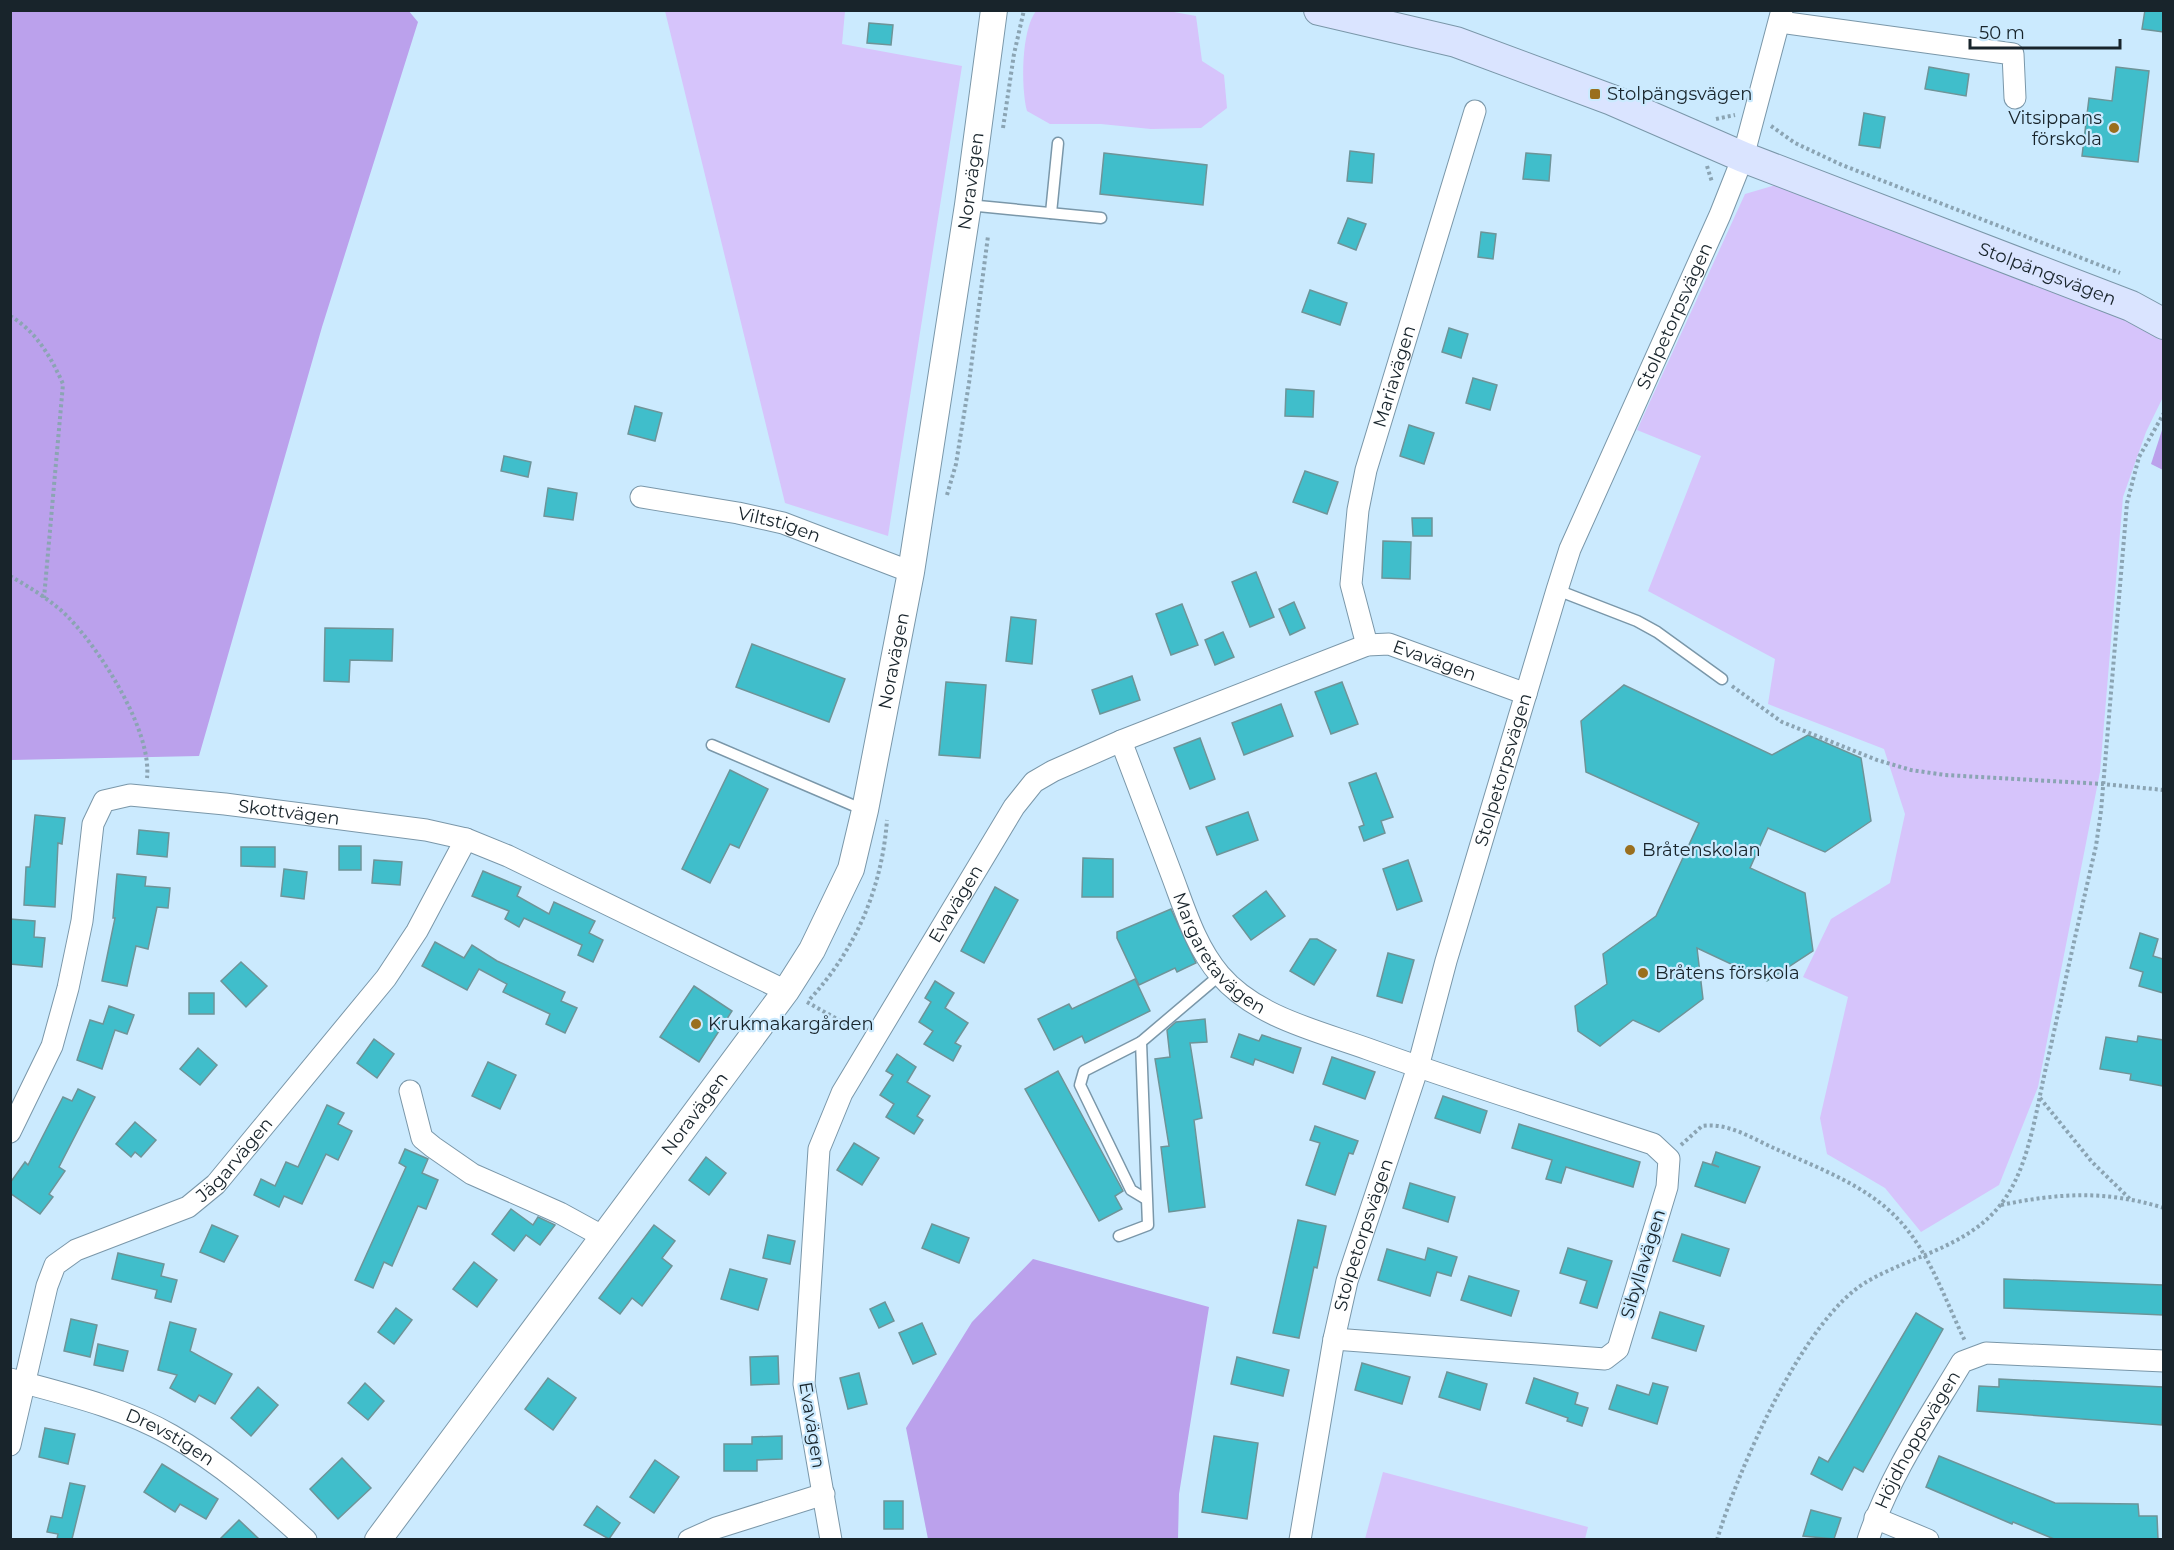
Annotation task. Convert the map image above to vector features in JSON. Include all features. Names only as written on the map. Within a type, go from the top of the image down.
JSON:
[{"type":"main road","name":"Stolpängsvägen","points":[[1319,10],[1456,42],[1612,100],[1743,157],[2131,306],[2163,324]]},
{"type":"street","name":"Noravägen","points":[[378,1539],[602,1236],[796,996],[812,950],[851,869],[865,810],[911,572],[968,205],[994,10]]},
{"type":"street","name":"Stolpetorpsvägen","points":[[1300,1539],[1334,1339],[1363,1227],[1418,1067],[1446,961],[1557,590],[1570,549],[1720,215],[1743,157],[1781,16],[2013,54],[2015,98]]},
{"type":"street","name":"Mariavägen","points":[[1367,645],[1351,584],[1358,510],[1370,458],[1475,111]]},
{"type":"street","name":"Viltstigen","points":[[641,497],[783,523],[911,572]]},
{"type":"street","name":"Evavägen","points":[[831,1539],[804,1384],[819,1149],[842,1093],[1014,807],[1034,782],[1121,741],[1367,645],[1389,644],[1526,694]]},
{"type":"street","name":"Margaretavägen","points":[[1121,741],[1187,915],[1204,952],[1220,975],[1259,1007],[1418,1067]]},
{"type":"street","name":"Skottvägen","points":[[10,1132],[52,1046],[66,997],[82,921],[93,824],[104,801],[130,795],[426,830],[466,839],[508,856],[796,996]]},
{"type":"street","name":"Jägarvägen","points":[[10,1445],[18,1381],[55,1265],[76,1250],[188,1208],[216,1184],[386,978],[417,931],[466,839]]},
{"type":"street","points":[[1418,1067],[1653,1144],[1669,1160]]},
{"type":"street","points":[[410,1091],[422,1138],[433,1147],[472,1174],[560,1213],[602,1236]]},
{"type":"street","name":"Sibyllavägen","points":[[1334,1339],[1605,1359],[1618,1349],[1666,1187],[1669,1160]]},
{"type":"street","name":"Höjdhoppsvägen","points":[[1868,1539],[1875,1518],[1927,1420],[1962,1362],[1972,1356],[1986,1353],[2163,1361]]},
{"type":"street","name":"Drevstigen","points":[[18,1381],[94,1401],[170,1435],[242,1485],[306,1539]]},
{"type":"street","points":[[689,1539],[716,1528],[824,1494]]},
{"type":"street","points":[[1875,1518],[1928,1539]]},
{"type":"lane","points":[[1051,213],[1058,143]]},
{"type":"lane","points":[[968,205],[1101,218]]},
{"type":"lane","points":[[1557,590],[1657,632],[1722,679]]},
{"type":"lane","points":[[712,745],[865,810]]},
{"type":"lane","points":[[1146,1199],[1131,1190],[1080,1085],[1084,1071],[1141,1042],[1220,975]]},
{"type":"lane","points":[[1119,1236],[1148,1225],[1141,1042]]},
{"type":"path","points":[[10,316],[34,335],[52,360],[63,384],[44,598]]},
{"type":"path","points":[[1717,1539],[1746,1460],[1766,1418],[1819,1330],[1859,1287],[1925,1257],[1963,1236],[2000,1205],[2020,1167],[2039,1097],[2096,846],[2127,504],[2139,456],[2163,413]]},
{"type":"path","points":[[10,576],[44,598],[70,619],[111,672],[141,737],[148,771],[145,797]]},
{"type":"path","points":[[1722,679],[1782,722],[1877,760],[1911,770],[1945,775],[2103,784],[2163,790]]},
{"type":"path","points":[[796,996],[874,1040]]},
{"type":"path","points":[[2039,1097],[2092,1162],[2130,1199]]},
{"type":"path","points":[[1669,1160],[1702,1126],[1711,1125],[1732,1130],[1813,1166],[1874,1199],[1895,1216],[1925,1257],[1972,1356]]},
{"type":"path","points":[[2000,1205],[2064,1194],[2130,1199],[2163,1208]]},
{"type":"shaded area","points":[[11,10],[408,10],[418,22],[322,327],[199,756],[11,760]]},
{"type":"shaded area","points":[[1163,10],[1196,16],[1202,61],[1224,75],[1227,108],[1201,128],[1151,129],[1101,124],[1050,124],[1027,111],[1025,101],[1023,74],[1025,45],[1027,32],[1036,11]]},
{"type":"shaded area","points":[[665,11],[845,11],[842,44],[962,66],[888,536],[785,503]]},
{"type":"shaded area","points":[[1779,184],[2114,308],[2163,337],[2163,397],[2146,432],[2123,497],[2100,772],[2038,1087],[1999,1185],[1921,1232],[1885,1188],[1827,1154],[1820,1118],[1848,997],[1803,977],[1831,919],[1890,883],[1905,814],[1884,749],[1768,704],[1775,659],[1648,591],[1701,456],[1637,430],[1745,194]]},
{"type":"shaded area","points":[[2163,427],[2163,470],[2151,464]]},
{"type":"shaded area","points":[[1033,1259],[1209,1307],[1179,1494],[1178,1539],[928,1539],[906,1428],[972,1322]]},
{"type":"shaded area","points":[[1383,1472],[1588,1527],[1585,1539],[1365,1539]]},
{"type":"building","points":[[2145,10],[2163,10],[2163,32],[2142,29]]},
{"type":"building","points":[[869,23],[893,25],[891,45],[867,43]]},
{"type":"building","points":[[1929,67],[1969,74],[1966,96],[1925,89]]},
{"type":"building","name":"Vitsippans förskola","points":[[2116,67],[2149,71],[2138,162],[2082,156],[2089,98],[2112,101]]},
{"type":"building","points":[[1864,113],[1885,117],[1880,148],[1859,145]]},
{"type":"building","points":[[1350,151],[1374,154],[1372,183],[1347,181]]},
{"type":"building","points":[[1104,153],[1207,165],[1203,205],[1100,194]]},
{"type":"building","points":[[1526,153],[1551,155],[1549,181],[1523,179]]},
{"type":"building","points":[[1348,218],[1366,224],[1356,250],[1338,243]]},
{"type":"building","points":[[1481,232],[1496,234],[1493,259],[1478,257]]},
{"type":"building","points":[[1310,290],[1347,303],[1340,325],[1302,312]]},
{"type":"building","points":[[1449,328],[1468,334],[1461,358],[1442,352]]},
{"type":"building","points":[[1473,378],[1497,385],[1490,410],[1466,403]]},
{"type":"building","points":[[1286,389],[1314,391],[1313,417],[1285,416]]},
{"type":"building","points":[[635,406],[662,413],[655,441],[628,434]]},
{"type":"building","points":[[1409,425],[1434,433],[1424,464],[1400,456]]},
{"type":"building","points":[[504,456],[531,462],[528,477],[501,471]]},
{"type":"building","points":[[1305,471],[1338,482],[1327,514],[1293,502]]},
{"type":"building","points":[[548,488],[577,493],[573,520],[544,516]]},
{"type":"building","points":[[1412,518],[1432,518],[1432,536],[1413,536]]},
{"type":"building","points":[[1383,541],[1411,542],[1410,579],[1382,578]]},
{"type":"building","points":[[1256,572],[1274,617],[1250,627],[1232,582]]},
{"type":"building","points":[[1294,602],[1305,628],[1290,635],[1279,609]]},
{"type":"building","points":[[1182,604],[1198,645],[1171,655],[1156,614]]},
{"type":"building","points":[[1011,617],[1036,620],[1032,664],[1006,661]]},
{"type":"building","points":[[325,628],[393,629],[392,661],[350,660],[349,682],[324,681]]},
{"type":"building","points":[[1223,632],[1234,657],[1215,665],[1205,640]]},
{"type":"building","points":[[752,644],[845,679],[829,722],[736,687]]},
{"type":"building","points":[[1132,676],[1140,700],[1100,714],[1092,690]]},
{"type":"building","points":[[946,682],[986,685],[980,758],[939,755]]},
{"type":"building","points":[[1342,682],[1358,724],[1331,734],[1315,692]]},
{"type":"building","points":[[1624,685],[1772,755],[1808,735],[1861,758],[1871,821],[1825,852],[1768,828],[1750,868],[1805,893],[1813,951],[1767,981],[1697,948],[1703,999],[1659,1032],[1633,1020],[1600,1046],[1578,1031],[1575,1006],[1607,984],[1603,954],[1656,916],[1699,823],[1586,772],[1581,721]]},
{"type":"building","points":[[1281,704],[1293,736],[1244,755],[1232,723]]},
{"type":"building","points":[[1200,738],[1215,779],[1190,789],[1174,748]]},
{"type":"building","points":[[730,770],[768,789],[739,848],[730,844],[710,883],[682,869]]},
{"type":"building","points":[[1376,773],[1393,817],[1381,821],[1385,833],[1364,841],[1359,827],[1364,825],[1349,783]]},
{"type":"building","points":[[1248,812],[1258,840],[1217,855],[1206,827]]},
{"type":"building","points":[[35,815],[65,818],[62,844],[58,843],[55,907],[24,905],[26,867],[30,867]]},
{"type":"building","points":[[139,830],[169,833],[167,857],[137,854]]},
{"type":"building","points":[[339,846],[361,846],[361,870],[339,870]]},
{"type":"building","points":[[241,847],[275,847],[275,867],[241,866]]},
{"type":"building","points":[[1083,858],[1113,859],[1113,897],[1082,897]]},
{"type":"building","points":[[374,860],[402,862],[400,885],[372,883]]},
{"type":"building","points":[[1408,860],[1422,901],[1397,910],[1383,869]]},
{"type":"building","points":[[284,869],[307,872],[304,899],[281,896]]},
{"type":"building","points":[[483,871],[521,887],[517,896],[549,914],[554,902],[595,921],[589,933],[603,940],[593,962],[578,955],[582,945],[524,918],[519,927],[505,919],[509,911],[472,896]]},
{"type":"building","points":[[117,874],[146,877],[145,886],[170,888],[168,908],[157,907],[148,949],[136,946],[127,986],[102,981],[115,918],[113,918]]},
{"type":"building","points":[[995,887],[1018,900],[984,963],[961,951]]},
{"type":"building","points":[[1266,891],[1285,916],[1251,940],[1233,916]]},
{"type":"building","points":[[1171,909],[1196,963],[1177,972],[1175,968],[1139,985],[1117,938],[1117,932]]},
{"type":"building","points":[[10,919],[35,921],[34,937],[45,938],[42,967],[10,964]]},
{"type":"building","points":[[2140,933],[2158,939],[2153,956],[2163,959],[2163,993],[2139,986],[2143,972],[2130,968]]},
{"type":"building","points":[[1310,939],[1317,939],[1336,950],[1314,985],[1290,971]]},
{"type":"building","points":[[435,942],[464,958],[472,945],[497,961],[565,992],[561,1001],[577,1008],[565,1033],[546,1024],[550,1014],[503,992],[507,984],[479,969],[467,990],[422,966]]},
{"type":"building","points":[[1388,953],[1414,960],[1402,1003],[1377,996]]},
{"type":"building","points":[[241,962],[267,986],[246,1007],[221,981]]},
{"type":"building","points":[[1135,979],[1150,1011],[1085,1043],[1082,1036],[1054,1050],[1038,1019],[1069,1004],[1072,1009]]},
{"type":"building","points":[[935,981],[954,993],[945,1008],[968,1023],[955,1043],[961,1046],[953,1061],[924,1044],[933,1031],[919,1022],[931,1002],[925,998]]},
{"type":"building","name":"Krukmakargården","points":[[694,986],[732,1011],[699,1062],[660,1037]]},
{"type":"building","points":[[189,993],[214,993],[214,1014],[189,1014]]},
{"type":"building","points":[[109,1006],[134,1015],[127,1034],[115,1030],[102,1069],[77,1060],[90,1020],[103,1024]]},
{"type":"building","points":[[1205,1019],[1207,1042],[1190,1043],[1202,1118],[1194,1120],[1205,1207],[1169,1212],[1161,1147],[1169,1146],[1155,1059],[1170,1057],[1167,1030],[1176,1022]]},
{"type":"building","points":[[1239,1034],[1259,1041],[1262,1035],[1301,1048],[1293,1073],[1255,1059],[1253,1065],[1231,1057]]},
{"type":"building","points":[[2138,1036],[2163,1040],[2163,1086],[2130,1080],[2131,1074],[2100,1069],[2106,1037],[2137,1042]]},
{"type":"building","points":[[374,1039],[394,1054],[377,1078],[357,1063]]},
{"type":"building","points":[[198,1048],[217,1065],[200,1085],[180,1069]]},
{"type":"building","points":[[897,1054],[916,1067],[907,1082],[930,1096],[917,1116],[923,1120],[914,1134],[886,1117],[894,1104],[880,1095],[893,1075],[886,1071]]},
{"type":"building","points":[[1332,1057],[1375,1072],[1365,1099],[1323,1084]]},
{"type":"building","points":[[488,1062],[516,1075],[500,1109],[472,1096]]},
{"type":"building","points":[[1058,1071],[1123,1191],[1115,1196],[1122,1209],[1099,1221],[1025,1089]]},
{"type":"building","points":[[78,1089],[95,1097],[59,1167],[65,1171],[49,1194],[53,1197],[40,1214],[10,1193],[10,1183],[25,1162],[28,1165],[63,1097],[72,1101]]},
{"type":"building","points":[[1443,1096],[1487,1111],[1480,1133],[1435,1118]]},
{"type":"building","points":[[327,1105],[344,1113],[338,1124],[352,1131],[338,1160],[326,1154],[302,1204],[284,1196],[279,1207],[254,1195],[261,1179],[275,1186],[286,1162],[298,1167]]},
{"type":"building","points":[[135,1122],[156,1140],[141,1157],[135,1152],[131,1157],[116,1144]]},
{"type":"building","points":[[1519,1124],[1640,1162],[1633,1187],[1566,1167],[1561,1183],[1546,1179],[1552,1160],[1512,1148]]},
{"type":"building","points":[[1315,1126],[1358,1141],[1353,1154],[1349,1153],[1335,1195],[1306,1185],[1320,1143],[1310,1140]]},
{"type":"building","points":[[854,1143],[879,1158],[862,1185],[837,1170]]},
{"type":"building","points":[[405,1149],[428,1159],[422,1173],[438,1180],[426,1209],[418,1206],[392,1266],[384,1262],[373,1288],[355,1280],[406,1167],[399,1163]]},
{"type":"building","points":[[1716,1152],[1760,1167],[1745,1203],[1695,1186],[1703,1162],[1719,1167],[1712,1164]]},
{"type":"building","points":[[706,1157],[726,1173],[709,1195],[689,1180]]},
{"type":"building","points":[[1410,1183],[1455,1197],[1448,1222],[1403,1208]]},
{"type":"building","points":[[511,1209],[533,1225],[538,1217],[555,1225],[540,1245],[526,1235],[514,1251],[492,1234]]},
{"type":"building","points":[[1298,1220],[1326,1226],[1317,1268],[1314,1267],[1299,1338],[1273,1333]]},
{"type":"building","points":[[932,1224],[969,1238],[959,1263],[922,1248]]},
{"type":"building","points":[[212,1225],[238,1236],[224,1262],[200,1252]]},
{"type":"building","points":[[654,1225],[675,1241],[662,1258],[672,1266],[642,1306],[632,1298],[620,1314],[599,1298]]},
{"type":"building","points":[[1682,1234],[1729,1249],[1720,1276],[1673,1261]]},
{"type":"building","points":[[768,1235],[795,1241],[790,1264],[763,1258]]},
{"type":"building","points":[[1428,1248],[1457,1257],[1451,1276],[1437,1272],[1430,1296],[1378,1280],[1387,1249],[1425,1260]]},
{"type":"building","points":[[1568,1248],[1612,1261],[1597,1308],[1580,1303],[1587,1281],[1560,1273]]},
{"type":"building","points":[[118,1253],[164,1264],[161,1276],[177,1280],[171,1302],[155,1298],[157,1290],[112,1279]]},
{"type":"building","points":[[474,1262],[497,1280],[477,1307],[453,1289]]},
{"type":"building","points":[[730,1269],[767,1279],[758,1310],[721,1299]]},
{"type":"building","points":[[1469,1276],[1519,1291],[1511,1316],[1461,1300]]},
{"type":"building","points":[[2004,1279],[2163,1285],[2163,1315],[2004,1308]]},
{"type":"building","points":[[885,1302],[894,1321],[879,1328],[870,1309]]},
{"type":"building","points":[[396,1308],[412,1320],[394,1344],[378,1332]]},
{"type":"building","points":[[1660,1312],[1704,1326],[1696,1351],[1652,1338]]},
{"type":"building","points":[[1916,1313],[1943,1329],[1863,1472],[1854,1467],[1842,1490],[1811,1474],[1819,1457],[1828,1462]]},
{"type":"building","points":[[71,1319],[97,1325],[90,1357],[64,1351]]},
{"type":"building","points":[[170,1322],[196,1329],[190,1351],[232,1374],[215,1404],[199,1395],[195,1402],[170,1388],[177,1375],[158,1370]]},
{"type":"building","points":[[922,1323],[936,1354],[913,1364],[899,1333]]},
{"type":"building","points":[[98,1344],[128,1351],[123,1371],[94,1365]]},
{"type":"building","points":[[778,1356],[779,1384],[751,1385],[750,1357]]},
{"type":"building","points":[[1237,1357],[1289,1370],[1283,1396],[1231,1384]]},
{"type":"building","points":[[1362,1363],[1410,1377],[1402,1404],[1355,1390]]},
{"type":"building","points":[[1447,1372],[1487,1384],[1480,1410],[1439,1397]]},
{"type":"building","points":[[859,1373],[867,1404],[848,1409],[840,1378]]},
{"type":"building","points":[[548,1378],[576,1398],[553,1430],[525,1409]]},
{"type":"building","points":[[1534,1378],[1578,1393],[1575,1404],[1588,1408],[1582,1426],[1567,1421],[1568,1418],[1526,1403]]},
{"type":"building","points":[[1999,1379],[2163,1387],[2162,1425],[1977,1411],[1979,1386],[1999,1387]]},
{"type":"building","points":[[365,1383],[384,1401],[368,1420],[348,1403]]},
{"type":"building","points":[[1653,1383],[1668,1387],[1657,1424],[1609,1409],[1617,1385],[1649,1395]]},
{"type":"building","points":[[258,1387],[278,1405],[251,1436],[231,1418]]},
{"type":"building","points":[[45,1428],[75,1434],[68,1464],[39,1457]]},
{"type":"building","points":[[782,1436],[782,1459],[757,1460],[757,1471],[724,1471],[724,1444],[752,1444],[752,1437]]},
{"type":"building","points":[[1214,1436],[1258,1443],[1247,1519],[1202,1512]]},
{"type":"building","points":[[1939,1456],[2055,1503],[2138,1504],[2139,1516],[2157,1516],[2158,1539],[2054,1539],[2013,1522],[2012,1524],[1926,1487]]},
{"type":"building","points":[[342,1458],[371,1488],[338,1519],[310,1489]]},
{"type":"building","points":[[655,1460],[679,1477],[654,1513],[630,1497]]},
{"type":"building","points":[[162,1464],[218,1499],[206,1519],[180,1504],[175,1512],[144,1492]]},
{"type":"building","points":[[70,1483],[85,1486],[72,1539],[57,1539],[58,1534],[47,1532],[51,1516],[62,1518]]},
{"type":"building","points":[[884,1501],[903,1501],[903,1529],[884,1529]]},
{"type":"building","points":[[597,1506],[620,1523],[609,1539],[584,1525]]},
{"type":"building","points":[[1811,1510],[1841,1518],[1834,1539],[1803,1536]]},
{"type":"building","points":[[239,1520],[259,1539],[220,1539]]},
{"type":"place","name":"Stolpängsvägen","points":[[1595,94]]},
{"type":"place","name":"Vitsippans förskola","points":[[2114,128]]},
{"type":"place","name":"Bråtenskolan","points":[[1630,850]]},
{"type":"place","name":"Bråtens förskola","points":[[1643,973]]},
{"type":"place","name":"Krukmakargården","points":[[696,1024]]}]
